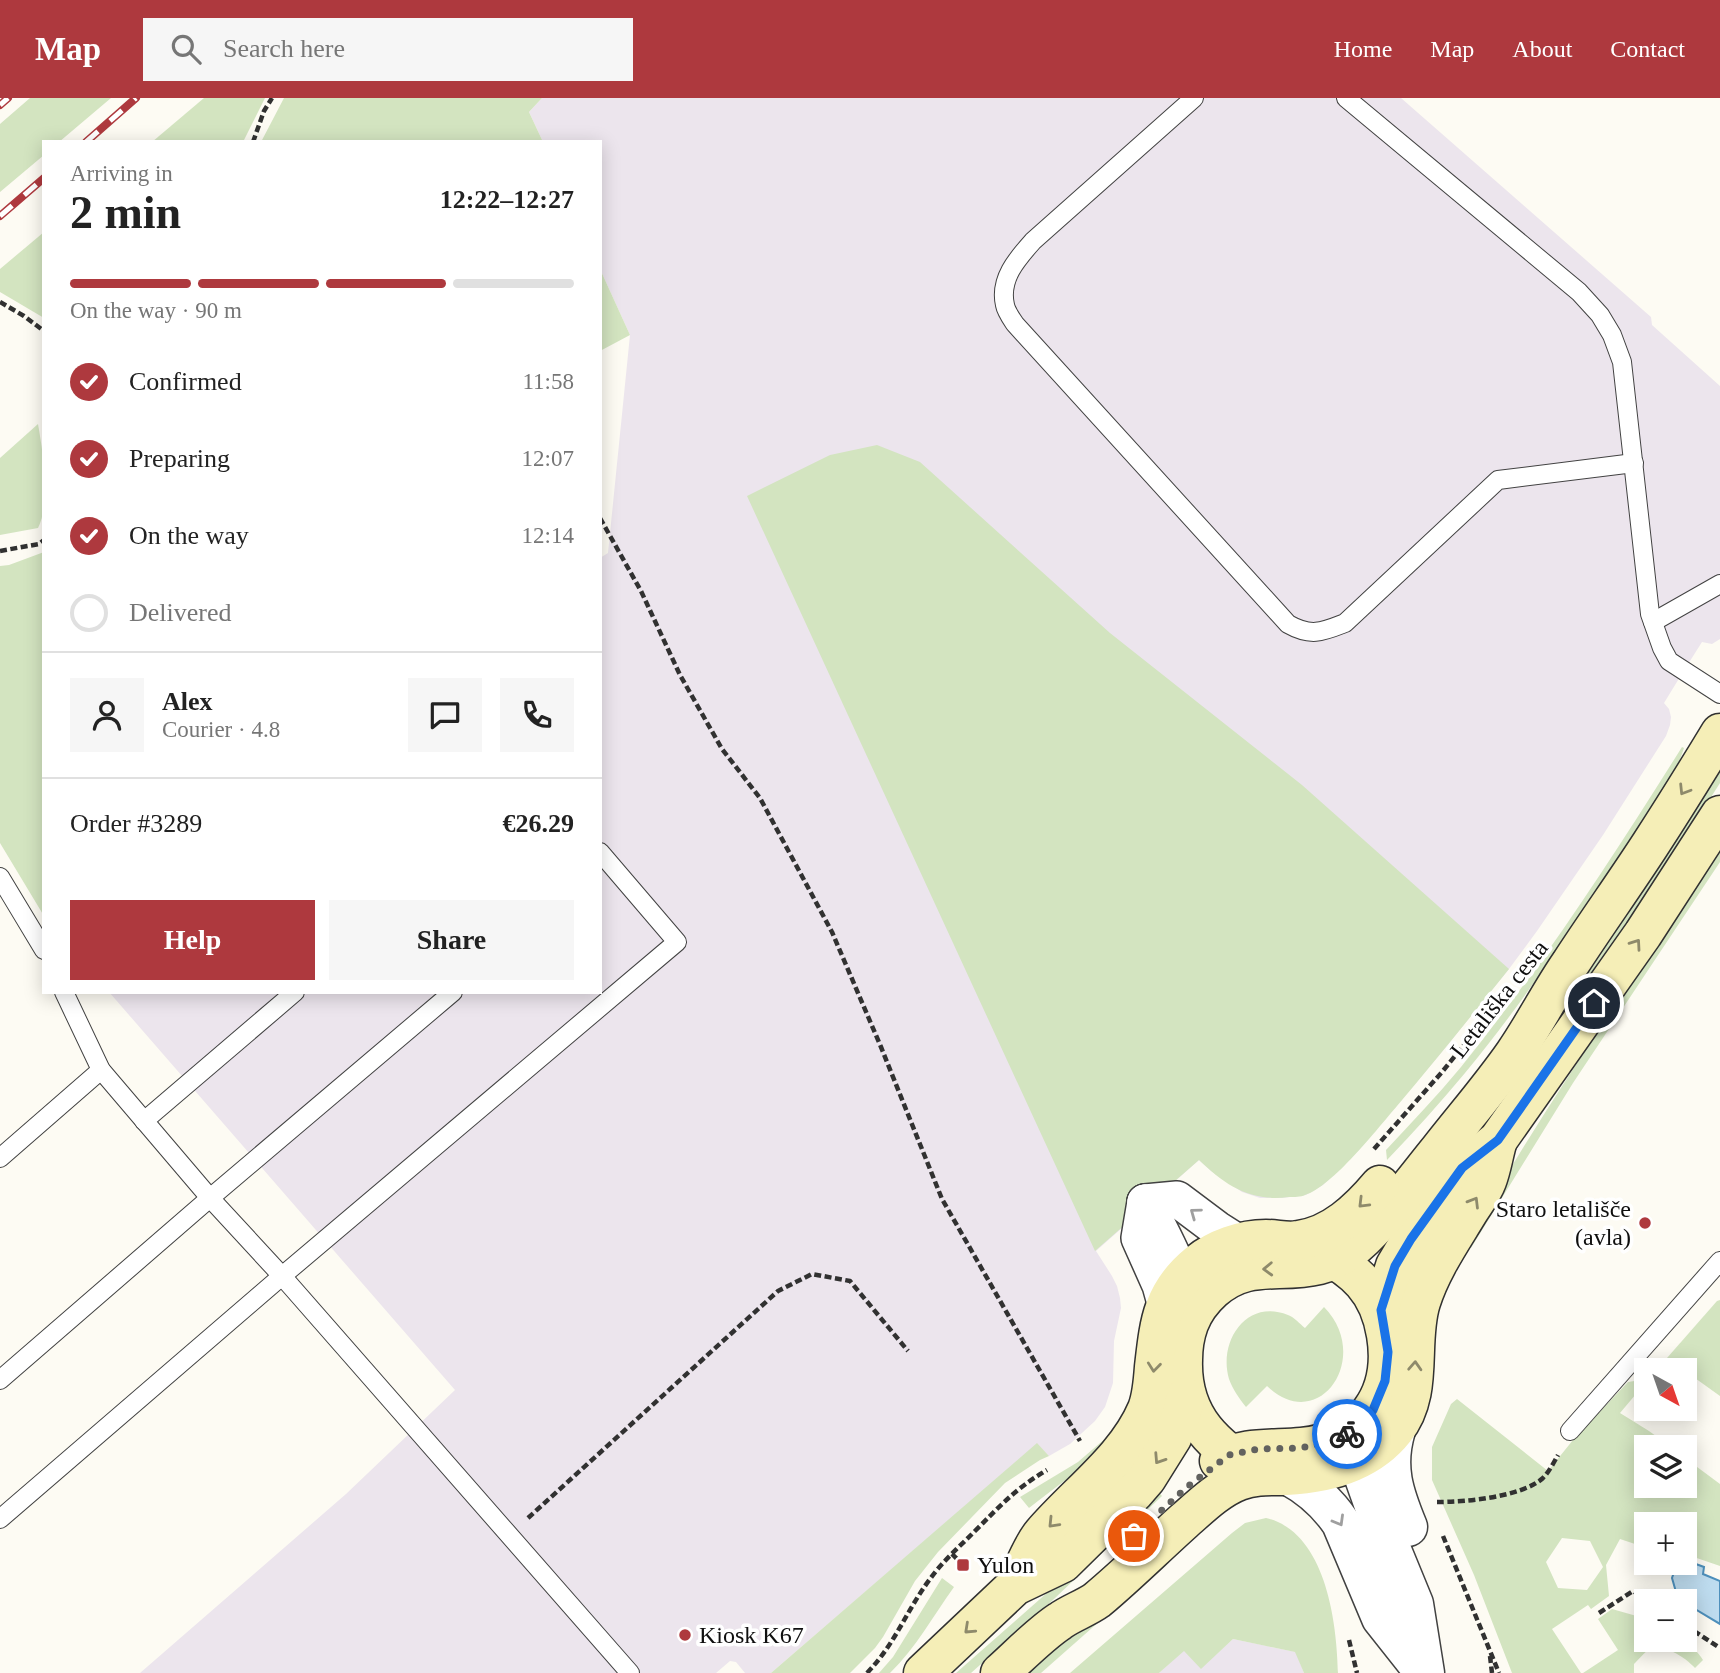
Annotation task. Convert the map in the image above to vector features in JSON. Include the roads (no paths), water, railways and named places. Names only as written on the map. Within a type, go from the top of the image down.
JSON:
[{"type":"main road","name":"Letališka cesta","points":[[1181,1297],[1207,1295],[1221,1283],[1240,1273],[1259,1269],[1307,1267],[1335,1259],[1364,1238],[1383,1219],[1514,1054],[1720,733]]},
{"type":"main road","name":"Letališka cesta","points":[[1381,1310],[1395,1266],[1411,1239],[1462,1168],[1498,1140],[1643,934],[1720,815]]},
{"type":"main road","name":"Letališka cesta","points":[[1015,1586],[1040,1536],[1122,1450],[1137,1429],[1148,1406],[1152,1388],[1159,1322],[1181,1297],[1198,1264],[1215,1252],[1239,1243],[1265,1239],[1298,1240],[1321,1233],[1343,1221],[1363,1204],[1492,1051],[1568,966]]},
{"type":"main road","name":"Letališka cesta","points":[[1000,1673],[1059,1621],[1095,1601],[1222,1490],[1249,1477],[1330,1470],[1353,1463],[1373,1437],[1407,1408],[1415,1377],[1418,1315],[1424,1292],[1439,1260],[1486,1182],[1498,1140]]},
{"type":"main road","name":"Letališka cesta","points":[[1298,1240],[1346,1266],[1372,1293],[1381,1310],[1388,1352],[1385,1381],[1373,1410],[1373,1437]]},
{"type":"main road","name":"Letališka cesta","points":[[1181,1297],[1189,1324],[1183,1353],[1186,1397],[1199,1421],[1229,1455],[1275,1476]]},
{"type":"main road","name":"Letališka cesta","points":[[923,1673],[1015,1586],[1063,1563],[1133,1493],[1172,1438],[1186,1397]]},
{"type":"main road","name":"Letališka cesta","points":[[1059,1621],[1082,1585],[1187,1487],[1229,1455],[1258,1449],[1300,1448],[1334,1440],[1346,1434],[1373,1437]]},
{"type":"street","points":[[1181,1297],[1163,1231],[1145,1202],[1177,1199],[1239,1243]]},
{"type":"street","points":[[1373,1437],[1363,1475],[1414,1604],[1424,1673]]},
{"type":"street","points":[[1275,1476],[1305,1485],[1333,1511],[1341,1523],[1381,1618],[1424,1673]]},
{"type":"lane","points":[[1194,98],[1018,257],[1003,291],[1005,307],[1015,324],[1288,624],[1301,631],[1323,632],[1345,623],[1498,480],[1633,463]]},
{"type":"lane","points":[[1346,98],[1578,292],[1600,315],[1612,335],[1622,362],[1650,614],[1669,662],[1720,694]]},
{"type":"lane","points":[[1653,622],[1720,584]]},
{"type":"lane","points":[[1,1521],[282,1276],[677,942],[603,860]]},
{"type":"lane","points":[[0,877],[42,947]]},
{"type":"lane","points":[[65,994],[101,1070],[209,1198],[282,1276],[629,1673]]},
{"type":"lane","points":[[144,1121],[293,994]]},
{"type":"lane","points":[[0,1380],[209,1198],[451,994]]},
{"type":"lane","points":[[0,1158],[101,1070]]},
{"type":"lane","points":[[1570,1432],[1720,1261]]},
{"type":"water","points":[[1697,1564],[1704,1567],[1703,1574],[1720,1581],[1720,1624],[1697,1610],[1697,1589],[1675,1589],[1673,1575],[1697,1575]]},
{"type":"railway","points":[[0,105],[8,98]]},
{"type":"railway","points":[[88,140],[136,98]]},
{"type":"railway","points":[[0,216],[42,180]]},
{"type":"place","name":"Staro letališče (avla)","points":[[1645,1223]]},
{"type":"place","name":"Yulon","points":[[963,1565]]},
{"type":"place","name":"Kiosk K67","points":[[685,1635]]}]
